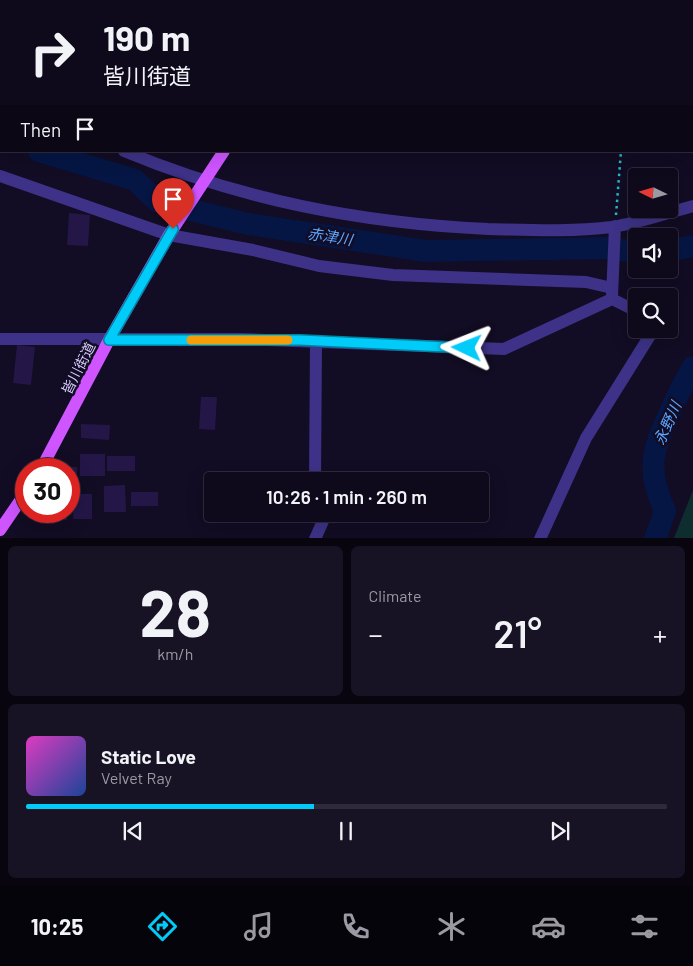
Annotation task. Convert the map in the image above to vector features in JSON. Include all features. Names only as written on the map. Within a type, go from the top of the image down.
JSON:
[{"type":"main road","points":[[203,182],[223,152]]},
{"type":"main road","name":"皆川街道","points":[[47,458],[109,340],[171,232],[203,182]]},
{"type":"main road","points":[[0,530],[15,508]]},
{"type":"street","points":[[126,152],[203,182],[320,212],[456,227],[527,230],[614,229],[693,206]]},
{"type":"street","points":[[0,176],[171,232],[319,266],[392,275],[586,282],[612,294],[628,305]]},
{"type":"street","points":[[612,294],[614,229]]},
{"type":"street","points":[[0,339],[316,341],[504,349],[612,294]]},
{"type":"street","points":[[540,538],[586,438],[648,338]]},
{"type":"street","points":[[315,472],[316,341]]},
{"type":"street","points":[[315,538],[323,522]]},
{"type":"path","points":[[614,229],[621,152]]},
{"type":"green space","points":[[693,490],[693,538],[674,538]]},
{"type":"building","points":[[69,213],[90,215],[88,246],[67,245]]},
{"type":"building","points":[[17,345],[35,347],[31,385],[13,383]]},
{"type":"building","points":[[201,397],[217,397],[215,430],[199,429]]},
{"type":"building","points":[[81,424],[110,425],[109,440],[81,438]]},
{"type":"building","points":[[80,454],[105,454],[105,476],[80,476]]},
{"type":"building","points":[[107,456],[135,456],[135,471],[107,471]]},
{"type":"building","points":[[125,485],[126,512],[104,512],[104,486]]},
{"type":"building","points":[[131,492],[158,492],[158,506],[131,506]]},
{"type":"building","points":[[80,494],[92,494],[92,519],[80,519]]},
{"type":"waterway","name":"赤津川","points":[[42,152],[135,180],[158,202],[248,224],[426,251],[606,248],[628,251]]},
{"type":"waterway","name":"赤津川","points":[[678,249],[693,246]]},
{"type":"waterway","name":"永野川","points":[[655,538],[665,511],[659,497],[653,472],[655,450],[673,406],[693,367]]},
{"type":"slow traffic","points":[[191,340],[288,340]]},
{"type":"route","points":[[173,229],[109,340],[300,340],[467,348]]}]
